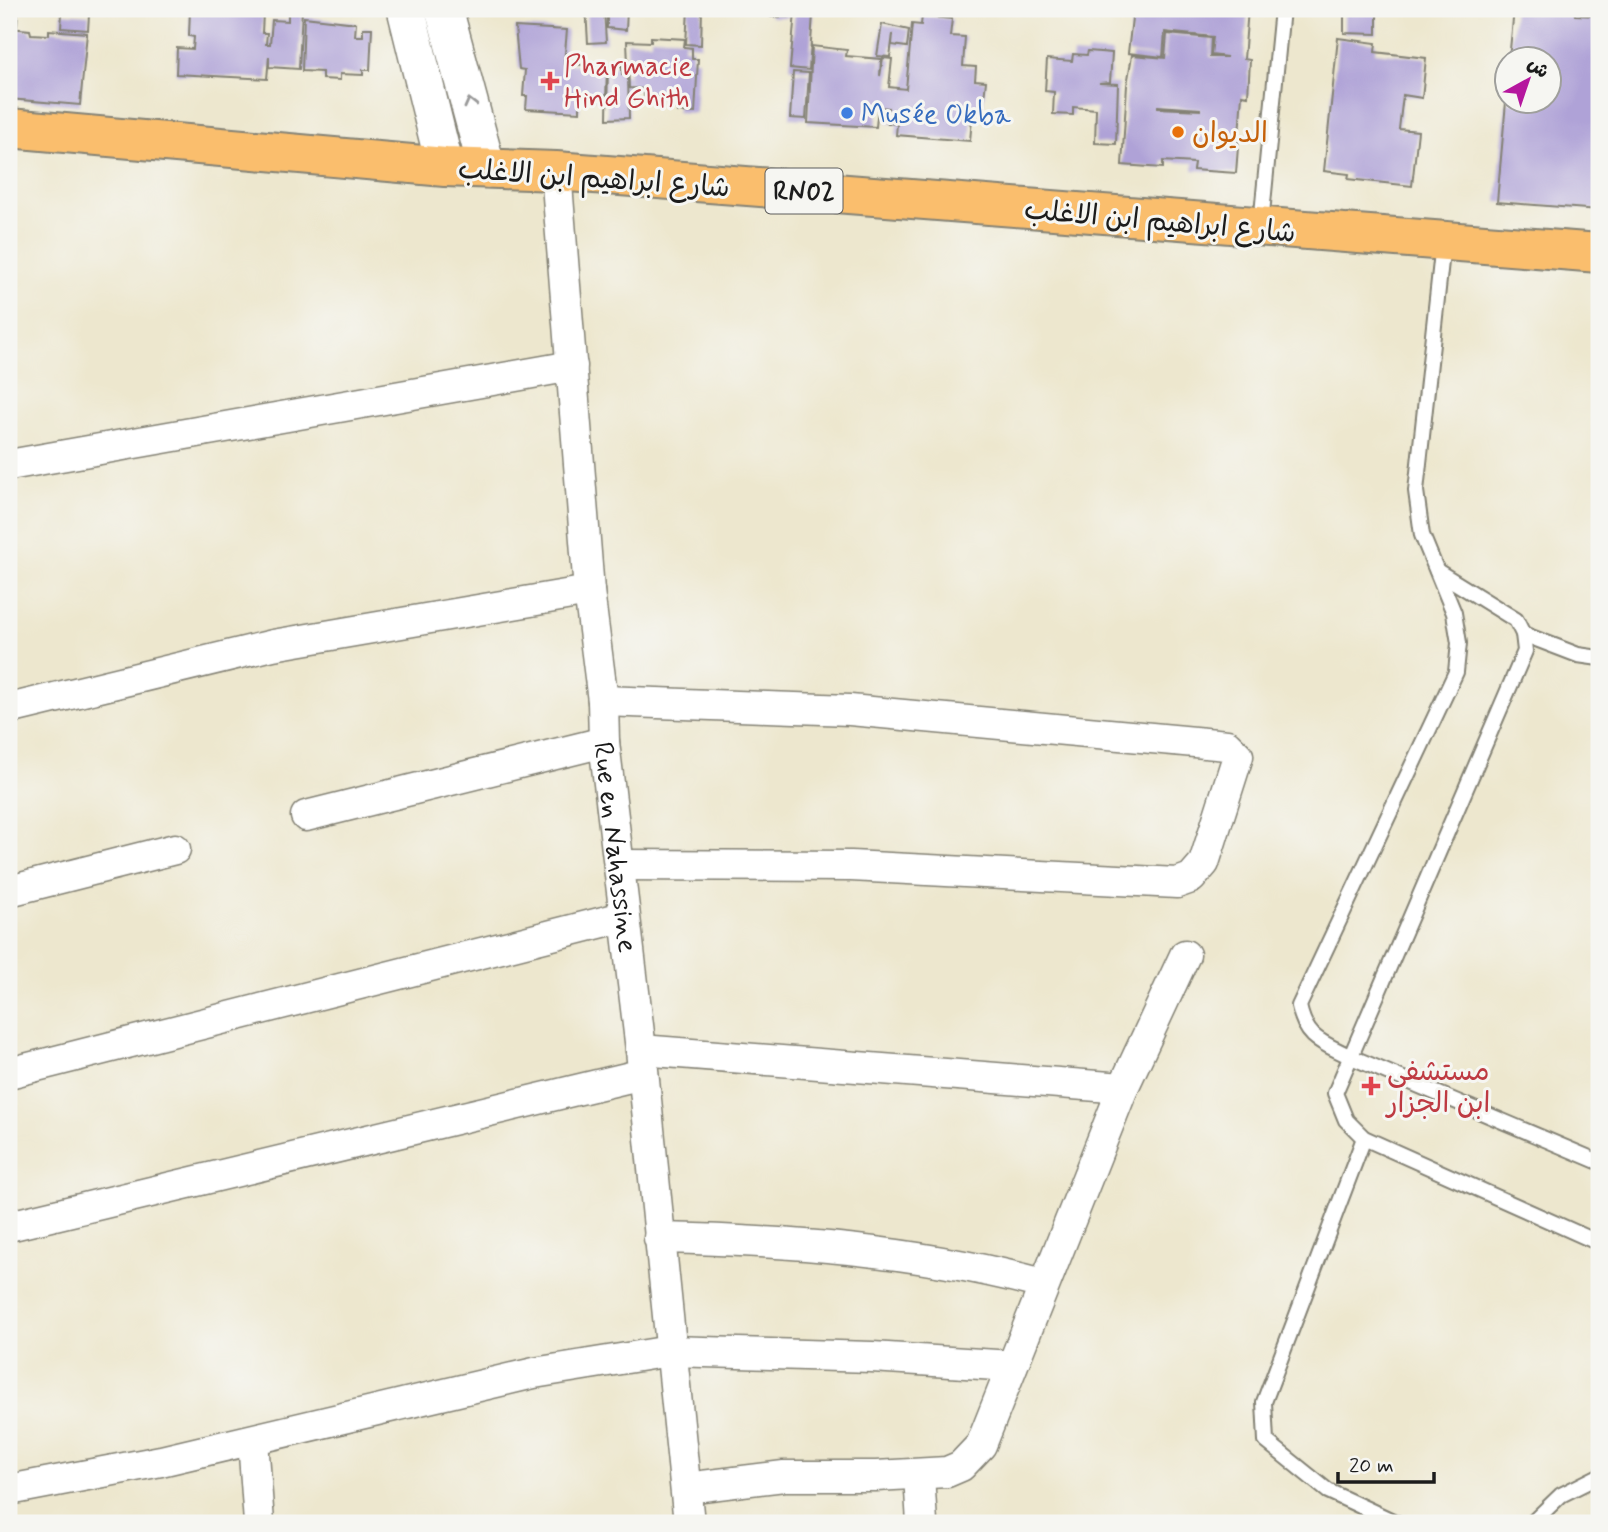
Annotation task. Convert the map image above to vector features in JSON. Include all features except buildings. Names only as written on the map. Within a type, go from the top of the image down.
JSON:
[{"type":"main road","name":"شارع ابراهيم ابن الاغلب","points":[[9,128],[445,167],[556,171],[1260,229],[1599,253]]},
{"type":"street","points":[[406,9],[445,167]]},
{"type":"street","points":[[444,9],[486,169]]},
{"type":"street","name":"Rue en Nahassine","points":[[556,171],[589,591],[690,1523]]},
{"type":"street","points":[[9,465],[572,366]]},
{"type":"street","points":[[9,709],[273,645],[589,591]]},
{"type":"street","points":[[603,701],[850,710],[996,725],[1117,733],[1227,745],[1238,756],[1205,863],[1191,878],[1177,883],[851,866],[620,865]]},
{"type":"street","points":[[306,816],[604,742]]},
{"type":"street","points":[[9,891],[175,849]]},
{"type":"street","points":[[9,1073],[623,917]]},
{"type":"street","points":[[686,1488],[785,1476],[919,1475],[947,1472],[973,1455],[1012,1366],[1123,1087],[1185,955]]},
{"type":"street","points":[[9,1226],[642,1062],[1123,1087]]},
{"type":"street","points":[[659,1238],[871,1249],[949,1262],[1043,1284]]},
{"type":"street","points":[[9,1490],[60,1482],[253,1440],[534,1373],[670,1351],[872,1357],[1012,1366]]},
{"type":"street","points":[[253,1440],[259,1523]]},
{"type":"street","points":[[919,1475],[922,1523]]},
{"type":"lane","points":[[1260,229],[1282,9]]},
{"type":"lane","points":[[1443,242],[1416,491],[1422,535],[1454,613],[1459,643],[1456,672],[1298,1006],[1302,1023],[1312,1037],[1349,1056],[1599,1162]]},
{"type":"lane","points":[[1437,571],[1516,620],[1523,634],[1525,651],[1335,1093],[1346,1120],[1364,1138],[1599,1243]]},
{"type":"lane","points":[[1523,634],[1578,655],[1599,658]]},
{"type":"lane","points":[[1364,1138],[1264,1402],[1266,1441],[1328,1491],[1397,1523]]},
{"type":"lane","points":[[1532,1523],[1560,1495],[1599,1476]]},
{"type":"place","name":"Pharmacie Hind Ghith","points":[[550,81]]},
{"type":"place","name":"Musée Okba","points":[[847,113]]},
{"type":"place","name":"الديوان","points":[[1178,132]]},
{"type":"place","name":"مستشفى ابن الجزار","points":[[1371,1086]]}]
